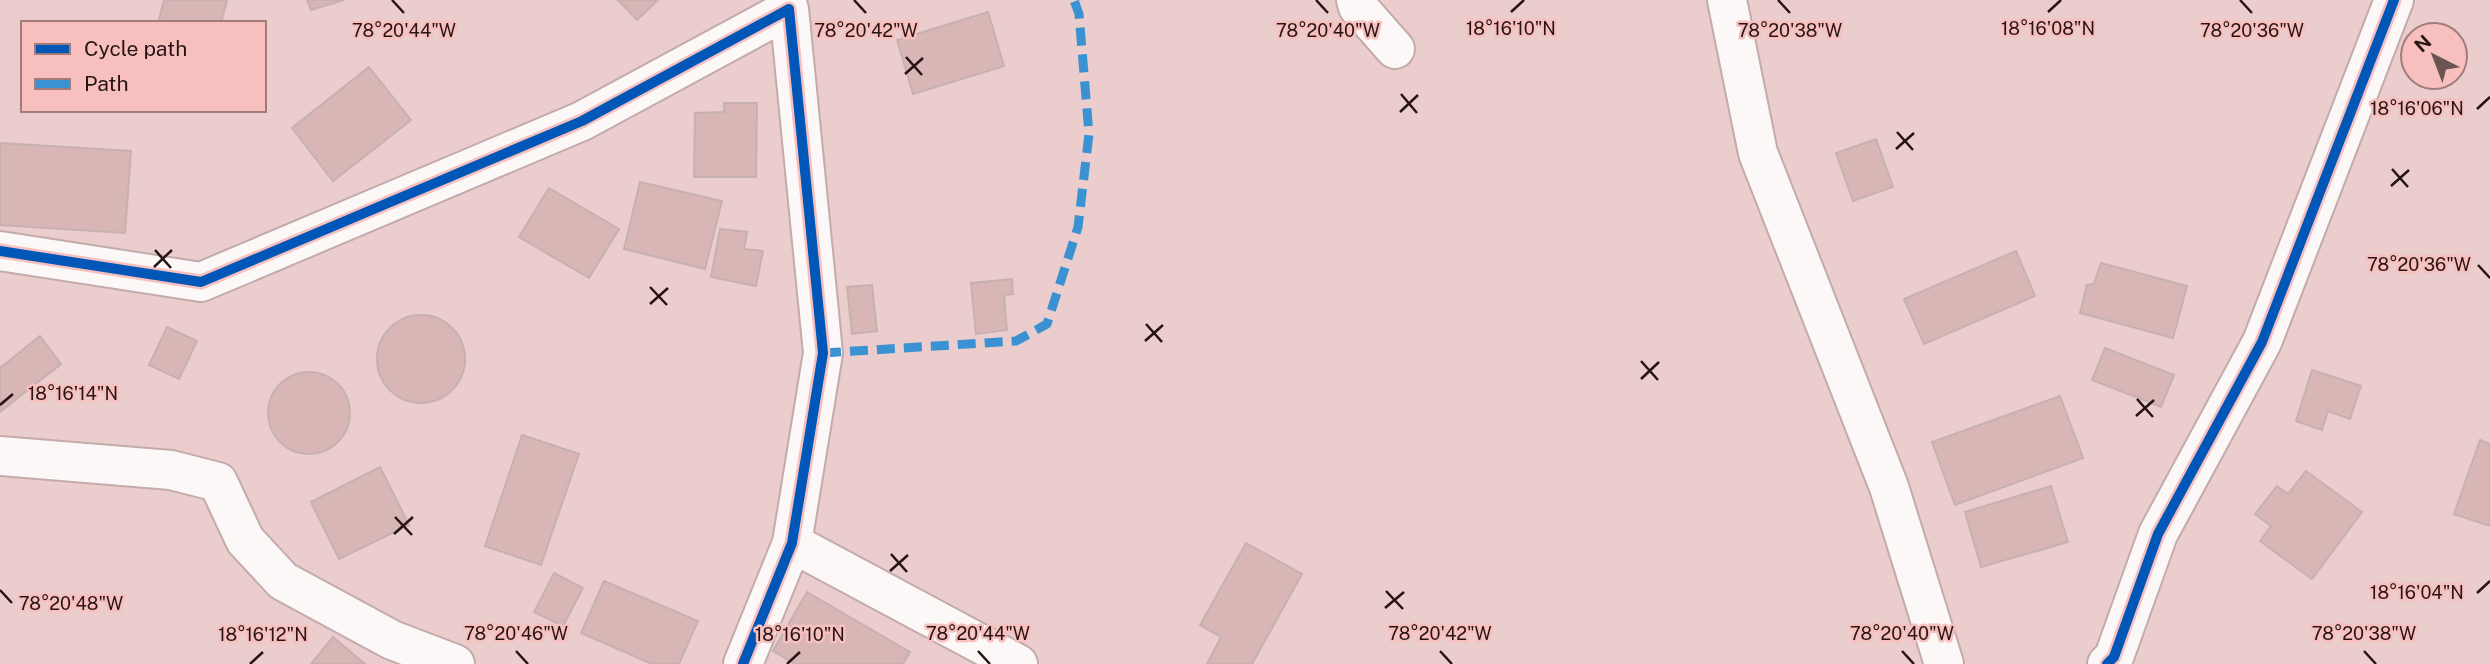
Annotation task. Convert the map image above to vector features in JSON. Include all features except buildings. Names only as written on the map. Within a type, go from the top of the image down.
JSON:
[{"type":"street","points":[[1356,0],[1357,7],[1395,49]]},
{"type":"street","points":[[1727,0],[1758,153],[1889,487],[1944,664]]},
{"type":"street","points":[[2107,664],[2114,657],[2158,534],[2262,342],[2393,0]]},
{"type":"street","points":[[0,251],[201,282],[582,121],[789,9],[823,353],[792,543],[743,664]]},
{"type":"street","points":[[0,456],[172,470],[218,482],[245,540],[283,581],[392,640],[455,664]]},
{"type":"street","points":[[792,543],[1018,664]]},
{"type":"marked path","points":[[823,353],[1016,341],[1047,324],[1078,227],[1089,134],[1079,14],[1074,0]]},
{"type":"cycle path","points":[[2107,664],[2114,657],[2158,534],[2262,342],[2394,0]]},
{"type":"cycle path","points":[[0,251],[201,282],[582,121],[789,9],[823,353],[792,543],[743,664]]}]
